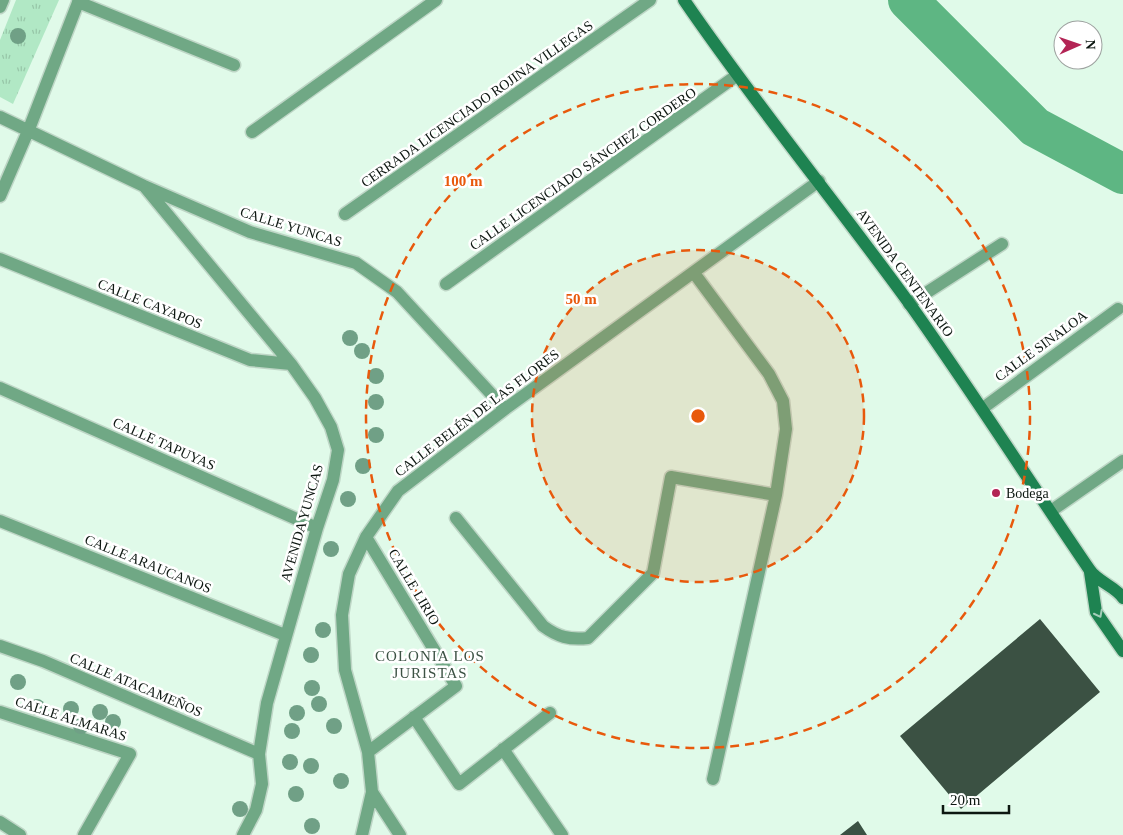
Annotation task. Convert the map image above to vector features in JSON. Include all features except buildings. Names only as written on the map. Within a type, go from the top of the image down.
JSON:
[{"type":"main road","name":"AVENIDA CENTENARIO","points":[[684,0],[736,76],[819,181],[983,408],[1090,572],[1123,598]]},
{"type":"main road","name":"AVENIDA CENTENARIO","points":[[1090,572],[1096,612],[1123,651]]},
{"type":"street","points":[[0,6],[3,0]]},
{"type":"street","points":[[252,132],[436,0]]},
{"type":"street","name":"CERRADA LICENCIADO ROJINA VILLEGAS","points":[[344,214],[650,0]]},
{"type":"street","points":[[0,196],[29,129],[79,1],[234,65]]},
{"type":"street","name":"CALLE LICENCIADO SÁNCHEZ CORDERO","points":[[446,284],[736,76]]},
{"type":"street","name":"CALLE YUNCAS","points":[[0,117],[29,129],[144,186],[250,232],[356,263],[397,292],[505,409]]},
{"type":"street","name":"CALLE BELÉN DE LAS FLORES","points":[[362,835],[372,792],[368,752],[345,670],[342,614],[349,574],[366,537],[398,491],[505,409],[819,181]]},
{"type":"street","name":"AVENIDA YUNCAS","points":[[144,186],[291,364],[315,398],[331,427],[338,450],[333,480],[316,528],[267,703],[259,754],[262,784],[256,810],[243,835]]},
{"type":"street","points":[[909,304],[1002,244]]},
{"type":"street","name":"CALLE CAYAPOS","points":[[0,259],[250,360],[291,364]]},
{"type":"street","points":[[694,273],[769,374],[783,401],[786,429],[776,495],[713,779]]},
{"type":"street","name":"CALLE SINALOA","points":[[983,408],[1118,309]]},
{"type":"street","name":"CALLE TAPUYAS","points":[[0,388],[316,528]]},
{"type":"street","points":[[1051,511],[1123,461]]},
{"type":"street","points":[[456,518],[543,626],[556,635],[574,640],[588,638],[653,573],[671,478],[776,495]]},
{"type":"street","name":"CALLE ARAUCANOS","points":[[0,521],[285,635]]},
{"type":"street","name":"CALLE LIRIO","points":[[366,537],[456,686],[368,752]]},
{"type":"street","name":"CALLE ATACAMEÑOS","points":[[0,646],[43,661],[259,754]]},
{"type":"street","name":"CALLE ALMARAS","points":[[0,712],[130,754],[84,835]]},
{"type":"street","points":[[414,717],[458,784],[550,713]]},
{"type":"street","points":[[503,749],[562,835]]},
{"type":"street","points":[[372,792],[400,835]]},
{"type":"street","points":[[0,822],[20,835]]},
{"type":"green space","points":[[16,0],[59,0],[13,104],[0,97],[0,40]]},
{"type":"waterway","points":[[908,0],[1035,127],[1123,174]]},
{"type":"place","name":"Bodega","points":[[996,493]]},
{"type":"district","name":"COLONIA LOS JURISTAS","points":[[430,664]]}]
